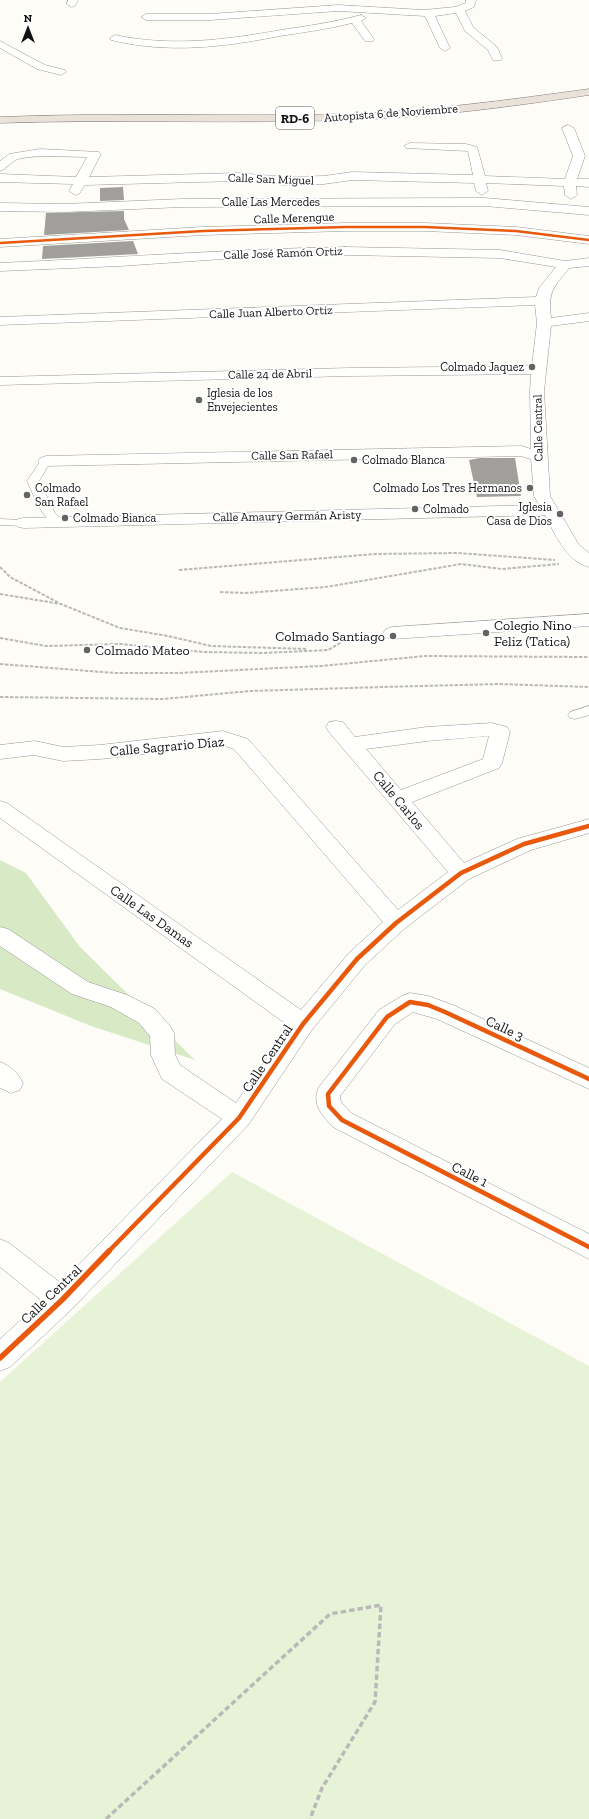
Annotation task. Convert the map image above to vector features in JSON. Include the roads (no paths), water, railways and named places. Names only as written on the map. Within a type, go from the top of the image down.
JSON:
[{"type":"highway","name":"Autopista 6 de Noviembre","points":[[0,120],[58,118],[346,117],[474,108],[589,92]]},
{"type":"highway","name":"Autopista 6 de Noviembre","points":[[399,102],[430,100]]},
{"type":"highway","points":[[23,108],[210,106]]},
{"type":"street","points":[[390,11],[392,0]]},
{"type":"street","points":[[146,17],[209,17],[314,9],[428,12],[460,11],[470,6],[471,0]]},
{"type":"street","points":[[208,30],[210,6]]},
{"type":"street","points":[[115,38],[130,42],[192,46],[229,43],[355,19],[374,14],[377,10]]},
{"type":"street","points":[[460,11],[469,29],[493,49],[497,58]]},
{"type":"street","points":[[428,12],[445,48]]},
{"type":"street","points":[[355,19],[369,39]]},
{"type":"street","points":[[130,42],[133,32]]},
{"type":"street","points":[[0,44],[41,67],[61,72]]},
{"type":"street","points":[[568,128],[579,156],[570,182],[572,209]]},
{"type":"street","points":[[410,146],[466,147],[473,149],[485,202]]},
{"type":"street","points":[[0,168],[13,156],[40,153],[95,154],[65,208]]},
{"type":"street","name":"Calle San Miguel","points":[[0,178],[80,181],[237,177],[286,181],[324,180],[352,176],[479,178],[589,183]]},
{"type":"street","points":[[182,178],[182,203],[203,231]]},
{"type":"street","name":"Calle Las Mercedes","points":[[0,207],[65,208],[182,203],[485,202],[589,211]]},
{"type":"street","name":"Calle Merengue","points":[[0,243],[203,231],[346,227],[425,227],[516,231],[589,240]]},
{"type":"street","points":[[245,230],[268,252]]},
{"type":"street","name":"Calle José Ramón Ortiz","points":[[0,267],[120,262],[268,252],[413,251],[500,254],[565,264],[589,262]]},
{"type":"street","points":[[542,301],[546,288],[565,264]]},
{"type":"street","name":"Calle Juan Alberto Ortiz","points":[[0,321],[542,301]]},
{"type":"street","name":"Calle Central","points":[[542,301],[544,323],[537,391],[538,456],[542,496],[572,548],[588,562]]},
{"type":"street","points":[[544,323],[588,319]]},
{"type":"street","name":"Calle 24 de Abril","points":[[0,381],[350,372],[540,370]]},
{"type":"street","name":"Calle San Rafael","points":[[46,461],[522,451],[538,456]]},
{"type":"street","name":"Calle Amaury Germán Aristy","points":[[24,523],[550,510]]},
{"type":"street","points":[[392,633],[589,620]]},
{"type":"street","name":"Calle Carlos","points":[[336,727],[461,873]]},
{"type":"street","points":[[352,744],[442,733],[492,729],[500,732],[492,763],[398,798]]},
{"type":"street","name":"Calle Sagrario Díaz","points":[[0,752],[35,748],[46,752],[63,754],[100,752],[223,738],[241,744],[396,923]]},
{"type":"street","name":"Calle Las Damas","points":[[0,808],[303,1024]]},
{"type":"street","name":"Calle Central","points":[[0,1358],[62,1300],[239,1118],[303,1024],[357,959],[396,923],[461,873],[524,844],[589,826]]},
{"type":"street","points":[[0,935],[80,988],[119,1000],[147,1016],[162,1033],[163,1055],[171,1072],[239,1118]]},
{"type":"street","name":"Calle 3","points":[[342,1120],[329,1106],[328,1094],[388,1017],[410,1002],[428,1005],[445,1012],[589,1079]]},
{"type":"street","name":"Calle 1","points":[[342,1120],[589,1248]]},
{"type":"street","points":[[0,1251],[62,1300]]},
{"type":"lane","points":[[46,461],[33,481],[50,515],[58,522]]},
{"type":"lane","points":[[0,522],[24,523]]},
{"type":"lane","points":[[575,715],[589,710]]},
{"type":"place","name":"Colmado Jaquez","points":[[532,367]]},
{"type":"place","name":"Iglesia de los Envejecientes","points":[[199,400]]},
{"type":"place","name":"Colmado Blanca","points":[[354,460]]},
{"type":"place","name":"Colmado Los Tres Hermanos","points":[[530,488]]},
{"type":"place","name":"Colmado San Rafael","points":[[27,495]]},
{"type":"place","name":"Colmado","points":[[415,509]]},
{"type":"place","name":"Iglesia Casa de Dios","points":[[560,514]]},
{"type":"place","name":"Colmado Bianca","points":[[65,518]]},
{"type":"place","name":"Colegio Nino Feliz (Tatica)","points":[[486,633]]},
{"type":"place","name":"Colmado Santiago","points":[[393,636]]},
{"type":"place","name":"Colmado Mateo","points":[[87,650]]}]
